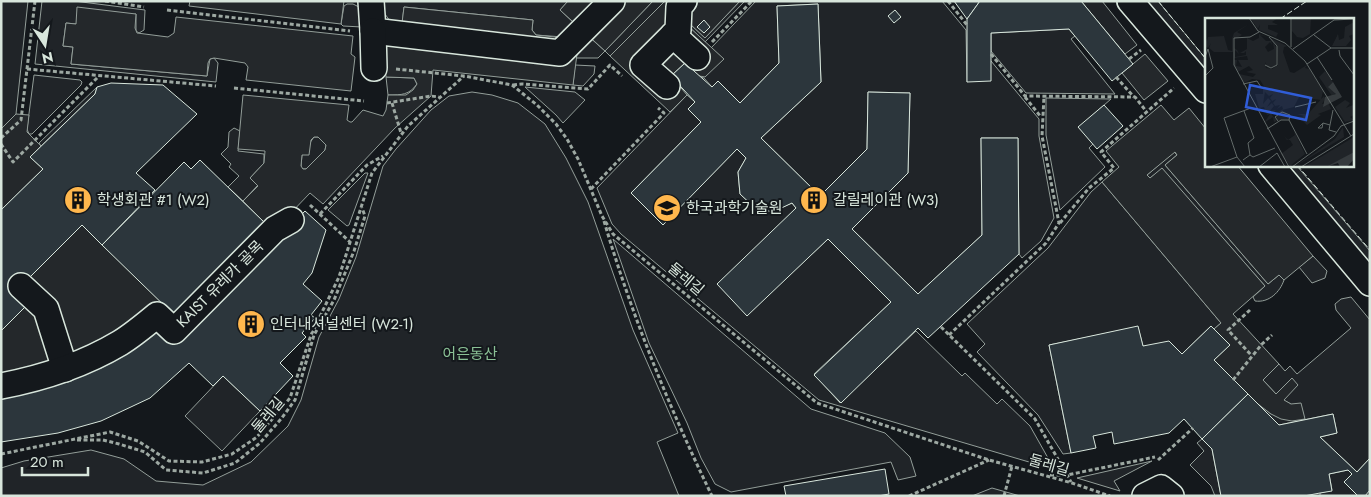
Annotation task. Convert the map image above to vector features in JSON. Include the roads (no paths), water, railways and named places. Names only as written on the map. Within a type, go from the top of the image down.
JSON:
[{"type":"street","points":[[371,1],[366,31],[383,68]]},
{"type":"street","points":[[366,31],[560,53],[612,1]]},
{"type":"street","points":[[662,97],[643,65],[678,30],[679,7],[684,1]]},
{"type":"street","points":[[1130,1],[1205,89]]},
{"type":"street","points":[[673,35],[697,57]]},
{"type":"street","points":[[1272,166],[1370,282]]},
{"type":"street","name":"KAIST 유레카 골목","points":[[65,369],[73,367],[121,343],[157,315],[174,331],[283,220]]},
{"type":"street","points":[[1,386],[26,381],[65,369],[46,309],[21,286]]},
{"type":"street","points":[[1145,496],[1161,488],[1171,496]]},
{"type":"place","name":"학생회관 #1 (W2)","points":[[78,200]]},
{"type":"place","name":"갈릴레이관 (W3)","points":[[814,200]]},
{"type":"place","name":"한국과학기술원","points":[[667,208]]},
{"type":"place","name":"인터내셔널센터 (W2-1)","points":[[251,324]]},
{"type":"park label","name":"어은동산","points":[[470,354]]}]
